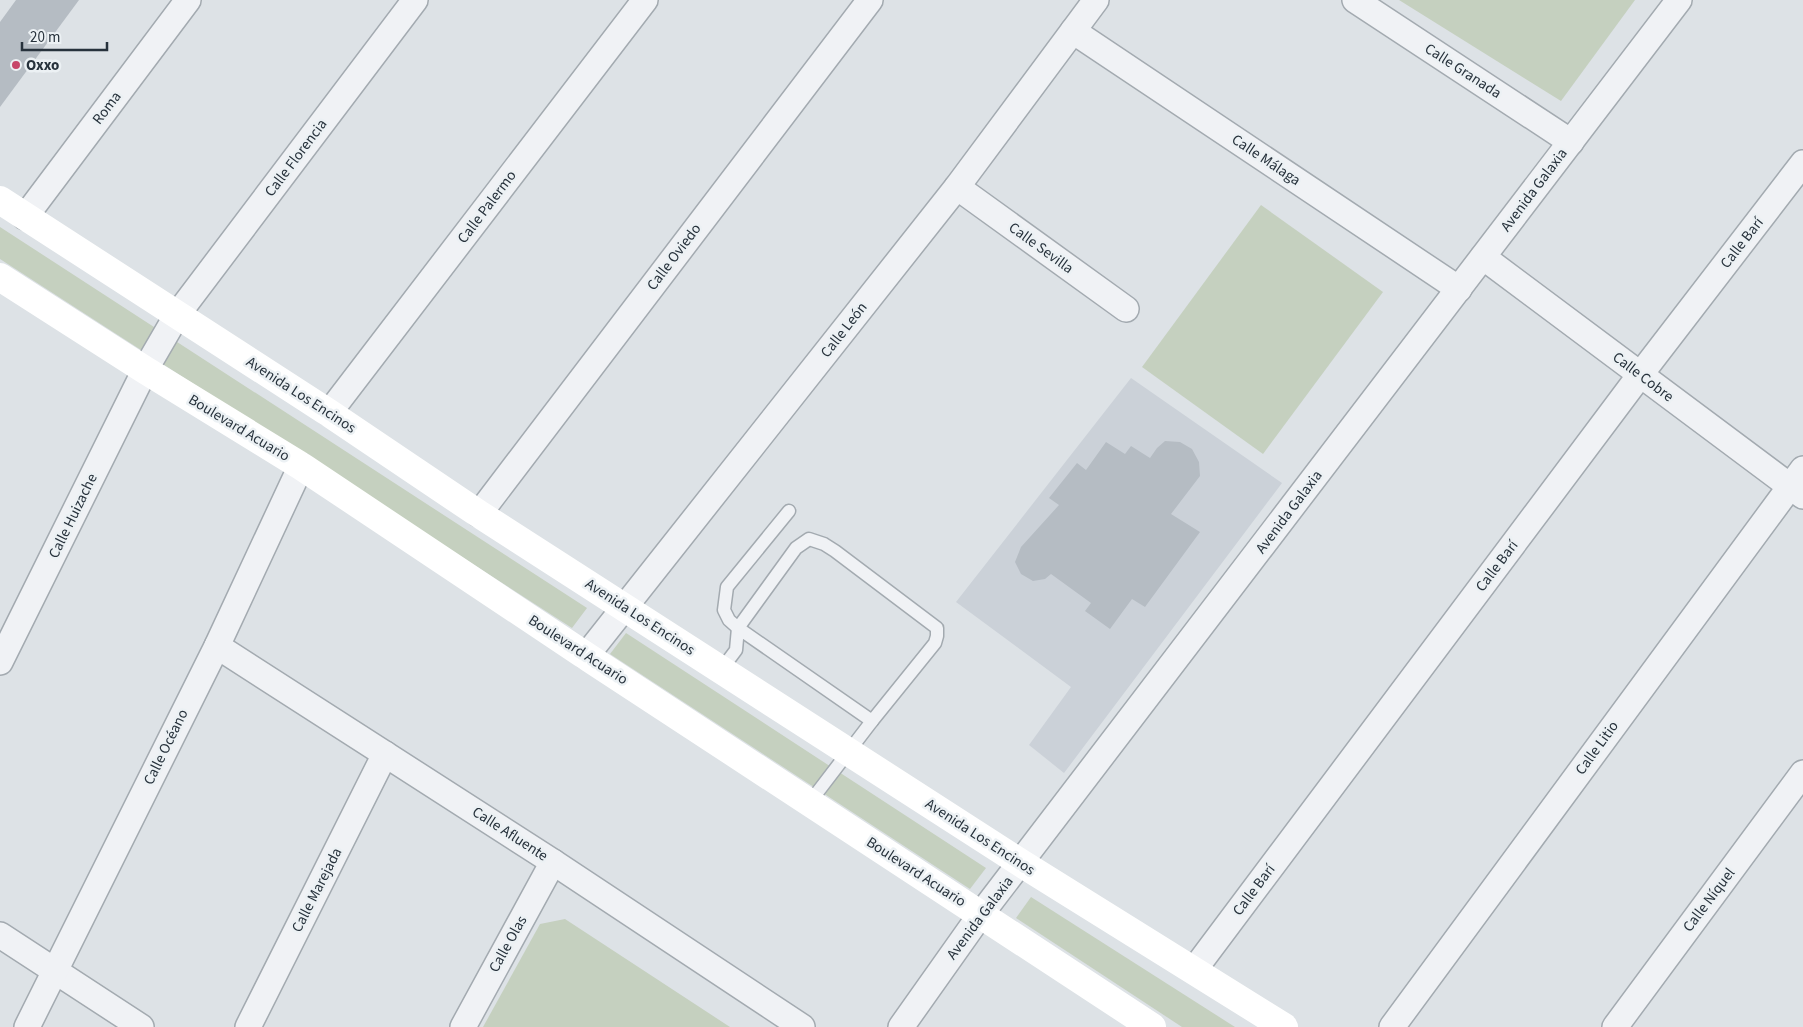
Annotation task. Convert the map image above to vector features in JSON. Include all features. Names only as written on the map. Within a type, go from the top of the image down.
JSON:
[{"type":"street","name":"Roma","points":[[25,217],[188,0]]},
{"type":"street","name":"Calle Florencia","points":[[145,370],[177,315],[415,0]]},
{"type":"street","name":"Calle Palermo","points":[[329,413],[645,0]]},
{"type":"street","name":"Calle Oviedo","points":[[479,514],[870,0]]},
{"type":"street","name":"Calle León","points":[[586,656],[957,187],[1096,0]]},
{"type":"street","name":"Calle Granada","points":[[1355,0],[1571,142]]},
{"type":"street","name":"Avenida Galaxia","points":[[901,1027],[981,914],[1679,0]]},
{"type":"street","name":"Calle Málaga","points":[[1073,31],[1459,289]]},
{"type":"street","name":"Calle Barí","points":[[1194,970],[1640,375],[1803,163]]},
{"type":"street","name":"Calle Sevilla","points":[[957,187],[1126,309]]},
{"type":"street","name":"Avenida Los Encinos","points":[[0,200],[721,670],[1021,863],[1284,1027]]},
{"type":"street","name":"Calle Cobre","points":[[1483,257],[1640,375],[1799,484]]},
{"type":"street","name":"Boulevard Acuario","points":[[0,278],[301,466],[586,656],[1152,1027]]},
{"type":"street","name":"Calle Huizache","points":[[0,662],[145,370]]},
{"type":"street","name":"Calle Océano","points":[[27,1027],[217,646],[301,466]]},
{"type":"street","name":"Calle Litio","points":[[1392,1027],[1799,484]]},
{"type":"street","name":"Calle Afluente","points":[[217,646],[553,862],[802,1027]]},
{"type":"street","name":"Calle Marejada","points":[[248,1027],[385,754]]},
{"type":"street","name":"Calle Níquel","points":[[1615,1027],[1803,773]]},
{"type":"street","name":"Calle Olas","points":[[463,1027],[553,862]]},
{"type":"street","points":[[0,935],[141,1027]]},
{"type":"lane","points":[[789,511],[727,587],[724,610],[729,620],[738,628],[872,721]]},
{"type":"lane","points":[[721,670],[736,650],[738,628],[796,548],[809,539],[824,544],[835,551],[937,628],[938,633],[935,643],[810,802]]},
{"type":"shaded area","points":[[1131,378],[1282,483],[1064,773],[1029,745],[1071,687],[956,602]]},
{"type":"green space","points":[[1399,0],[1635,0],[1561,101]]},
{"type":"green space","points":[[1261,205],[1383,292],[1263,454],[1142,367]]},
{"type":"green space","points":[[0,227],[587,608],[572,628],[0,259]]},
{"type":"green space","points":[[626,633],[986,868],[970,889],[610,654]]},
{"type":"green space","points":[[1031,897],[1235,1027],[1182,1027],[1016,918]]},
{"type":"green space","points":[[565,919],[730,1027],[483,1027],[540,924]]},
{"type":"building","name":"Oxxo","points":[[16,0],[79,0],[0,107],[0,22]]},
{"type":"building","points":[[1165,441],[1180,442],[1192,449],[1199,462],[1200,476],[1171,514],[1200,532],[1145,607],[1132,599],[1110,629],[1085,611],[1091,603],[1051,574],[1045,579],[1033,581],[1021,574],[1015,562],[1021,547],[1059,505],[1049,498],[1077,463],[1086,470],[1106,442],[1125,454],[1131,446],[1150,458]]},
{"type":"place","name":"Oxxo","points":[[16,65]]}]
